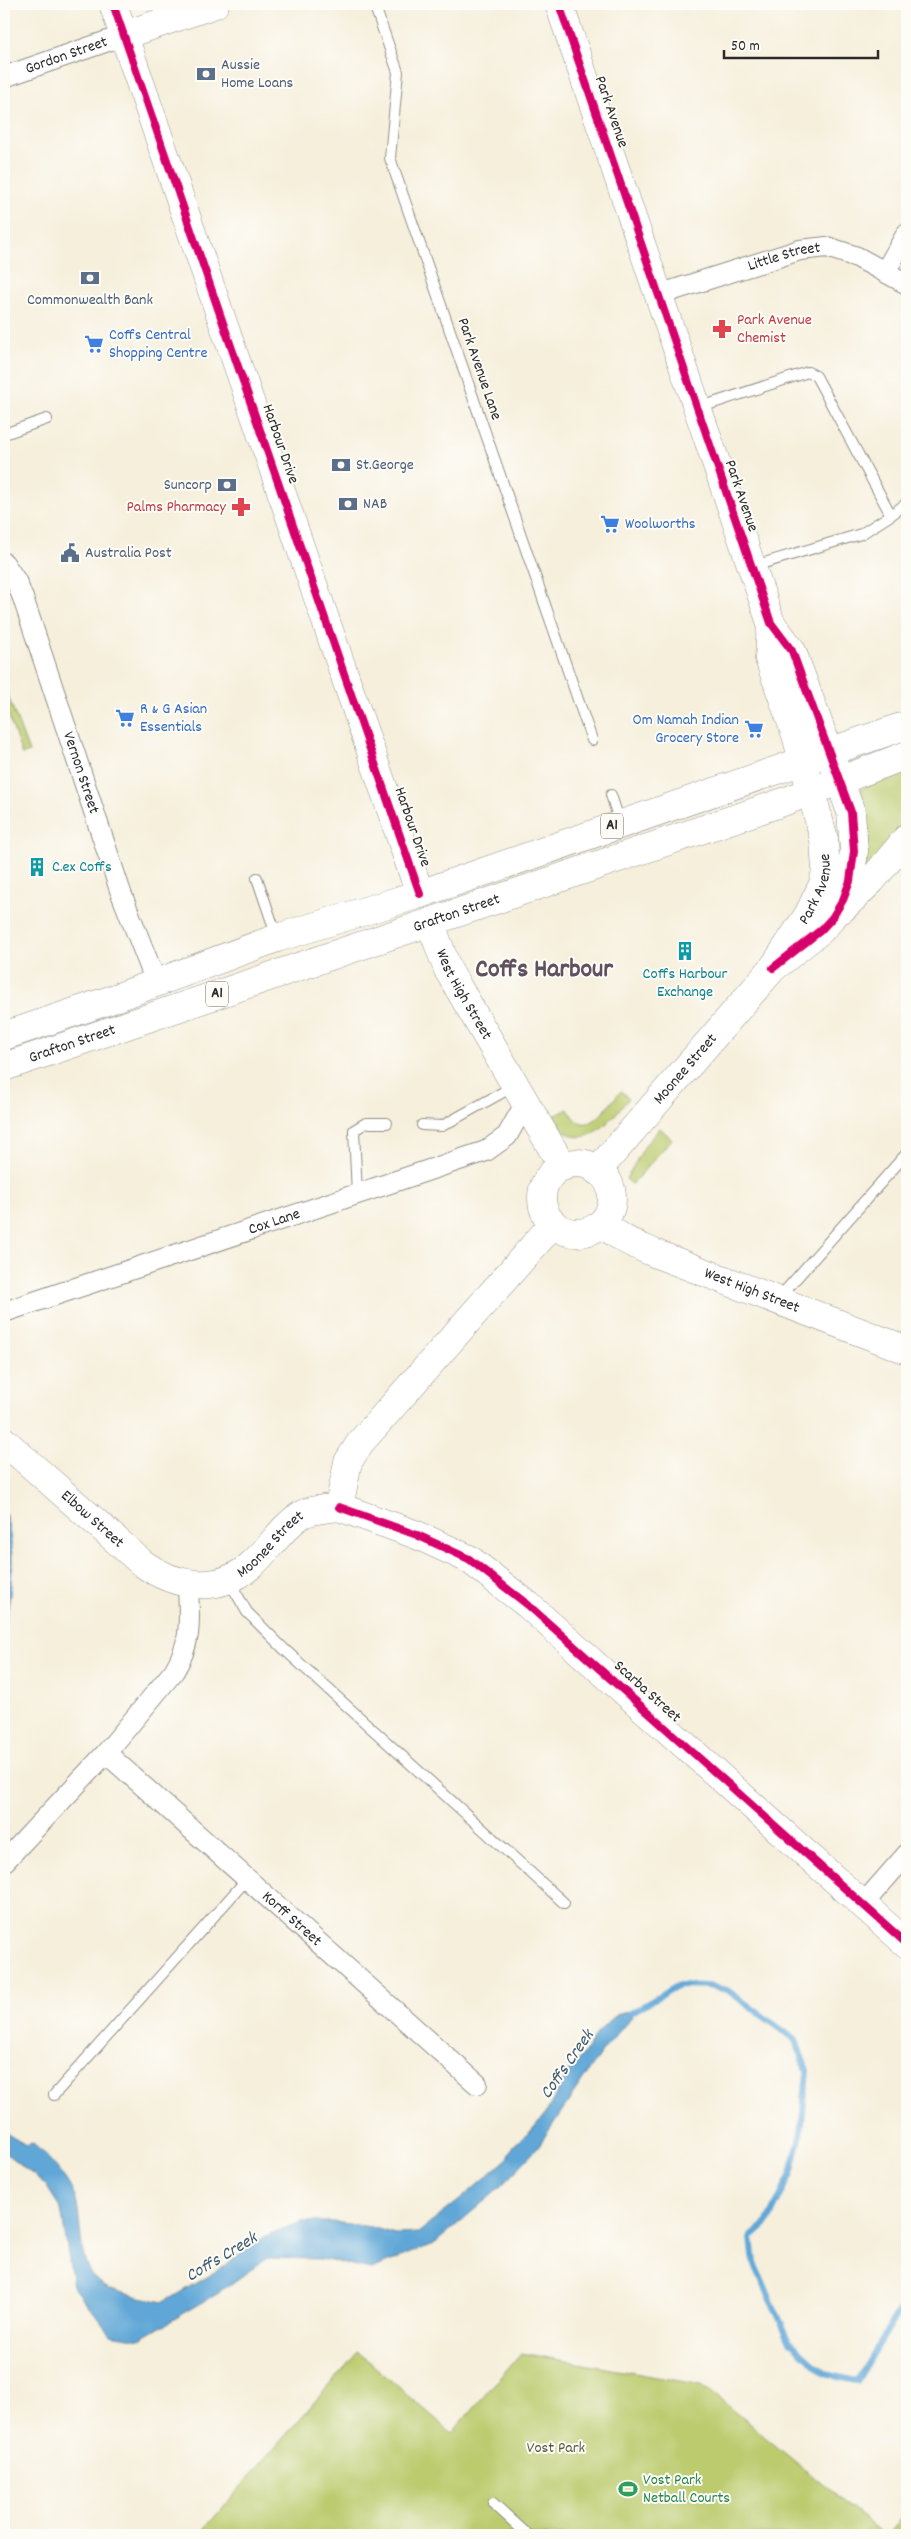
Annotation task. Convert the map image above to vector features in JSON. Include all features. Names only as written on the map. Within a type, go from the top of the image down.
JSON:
[{"type":"main road","name":"Harbour Drive","points":[[114,4],[430,922]]},
{"type":"main road","name":"Gordon Street","points":[[125,35],[215,4]]},
{"type":"main road","name":"Park Avenue","points":[[559,4],[771,623],[792,651],[851,812],[854,863],[843,900],[832,918],[821,930],[773,968]]},
{"type":"main road","name":"Park Avenue","points":[[771,623],[769,659],[804,760],[824,839],[826,871],[823,884],[808,915],[773,968]]},
{"type":"main road","name":"Grafton Street","points":[[4,1036],[277,938],[420,894],[620,823],[907,725]]},
{"type":"main road","name":"Grafton Street","points":[[4,1068],[811,792],[907,755]]},
{"type":"main road","points":[[832,918],[872,880],[907,838]]},
{"type":"main road","name":"West High Street","points":[[430,922],[448,970],[563,1167]]},
{"type":"main road","name":"Moonee Street","points":[[598,1171],[773,968]]},
{"type":"main road","points":[[580,1164],[598,1171],[605,1178],[612,1197],[610,1207],[603,1222],[585,1232],[573,1233],[553,1224],[546,1214],[542,1192],[546,1181],[563,1167],[580,1164]]},
{"type":"main road","name":"West High Street","points":[[603,1222],[608,1229],[654,1253],[907,1350]]},
{"type":"main road","points":[[339,1506],[348,1462],[360,1443],[553,1224]]},
{"type":"main road","name":"Elbow Street","points":[[4,1441],[142,1563],[158,1575],[188,1585]]},
{"type":"main road","name":"Moonee Street","points":[[188,1585],[228,1578],[250,1567],[284,1529],[303,1513],[339,1506]]},
{"type":"main road","name":"Scarba Street","points":[[339,1506],[417,1535],[469,1559],[528,1604],[864,1903],[907,1944]]},
{"type":"street","name":"Gordon Street","points":[[4,77],[125,35]]},
{"type":"street","points":[[885,272],[907,233]]},
{"type":"street","name":"Little Street","points":[[658,295],[800,250],[827,247],[857,257],[907,284]]},
{"type":"street","name":"Vernon Street","points":[[4,563],[16,580],[23,598],[121,892],[156,982]]},
{"type":"street","name":"Cox Lane","points":[[4,1312],[486,1151],[506,1136],[520,1095]]},
{"type":"street","points":[[4,1862],[106,1753],[174,1671],[183,1656],[189,1637],[188,1585]]},
{"type":"street","name":"Korff Street","points":[[106,1753],[477,2084]]},
{"type":"street","points":[[864,1903],[907,1854]]},
{"type":"lane","name":"Park Avenue Lane","points":[[374,4],[398,72],[390,158],[592,740]]},
{"type":"lane","points":[[697,408],[808,372],[816,376],[891,515]]},
{"type":"lane","points":[[4,434],[47,419]]},
{"type":"lane","points":[[751,567],[861,534],[907,503]]},
{"type":"lane","points":[[611,795],[620,823]]},
{"type":"lane","points":[[257,878],[277,938]]},
{"type":"lane","points":[[422,1125],[442,1126],[520,1095]]},
{"type":"lane","points":[[357,1194],[354,1130],[366,1123],[387,1123]]},
{"type":"lane","points":[[778,1300],[907,1153]]},
{"type":"lane","points":[[228,1578],[247,1612],[284,1649],[508,1850],[564,1903]]},
{"type":"lane","points":[[54,2096],[248,1878]]},
{"type":"lane","points":[[493,2502],[528,2535]]},
{"type":"green space","points":[[4,685],[29,752],[22,755],[4,703]]},
{"type":"green space","points":[[907,772],[907,828],[864,874],[869,834],[860,789]]},
{"type":"green space","points":[[621,1091],[629,1098],[603,1127],[583,1137],[573,1136],[563,1129],[552,1117],[568,1109],[575,1119],[582,1123],[589,1123],[602,1113]]},
{"type":"green space","points":[[660,1128],[672,1139],[632,1184],[626,1179],[646,1144]]},
{"type":"green space","name":"Vost Park","points":[[358,2352],[452,2433],[521,2353],[702,2385],[884,2535],[199,2535]]},
{"type":"green space","points":[[907,2512],[907,2535],[888,2535]]},
{"type":"water","points":[[4,1511],[10,1537],[12,1567],[4,1625]]},
{"type":"water","points":[[638,2009],[602,2052],[535,2151],[494,2193],[434,2244],[372,2269],[321,2259],[267,2258],[217,2294],[140,2339],[111,2334],[73,2286],[61,2209],[45,2184],[4,2152],[4,2132],[26,2145],[32,2143],[62,2174],[75,2197],[83,2252],[90,2272],[95,2279],[119,2292],[164,2302],[218,2270],[265,2236],[301,2222],[333,2222],[371,2227],[395,2234],[418,2233],[508,2158],[514,2145],[531,2131],[546,2113],[568,2072],[586,2051],[596,2034],[616,2015]]},
{"type":"waterway","name":"Coffs Creek","points":[[632,2012],[679,1985],[707,1986],[727,1990],[796,2040],[807,2071],[801,2133],[791,2174],[768,2222],[751,2237],[754,2263],[790,2342],[825,2374],[857,2381],[907,2298]]},
{"type":"cycle path","points":[[113,4],[420,894]]},
{"type":"cycle path","points":[[559,4],[771,623],[792,651],[851,812],[854,851],[850,881],[843,900],[832,918],[821,930],[773,968]]},
{"type":"cycle path","points":[[339,1507],[417,1535],[469,1559],[528,1605],[907,1944]]},
{"type":"place","name":"Aussie Home Loans","points":[[206,74]]},
{"type":"place","name":"Commonwealth Bank","points":[[90,278]]},
{"type":"place","name":"Park Avenue Chemist","points":[[722,329]]},
{"type":"place","name":"Coffs Central Shopping Centre","points":[[94,344]]},
{"type":"place","name":"St.George","points":[[341,465]]},
{"type":"place","name":"Suncorp","points":[[227,485]]},
{"type":"place","name":"NAB","points":[[348,504]]},
{"type":"place","name":"Palms Pharmacy","points":[[241,507]]},
{"type":"place","name":"Woolworths","points":[[610,524]]},
{"type":"place","name":"Australia Post","points":[[70,553]]},
{"type":"place","name":"R & G Asian Essentials","points":[[125,718]]},
{"type":"place","name":"Om Namah Indian Grocery Store","points":[[754,729]]},
{"type":"place","name":"C.ex Coffs","points":[[37,867]]},
{"type":"place","name":"Coffs Harbour Exchange","points":[[685,951]]},
{"type":"place","name":"Vost Park Netball Courts","points":[[628,2489]]},
{"type":"district","name":"Coffs Harbour","points":[[544,970]]}]
